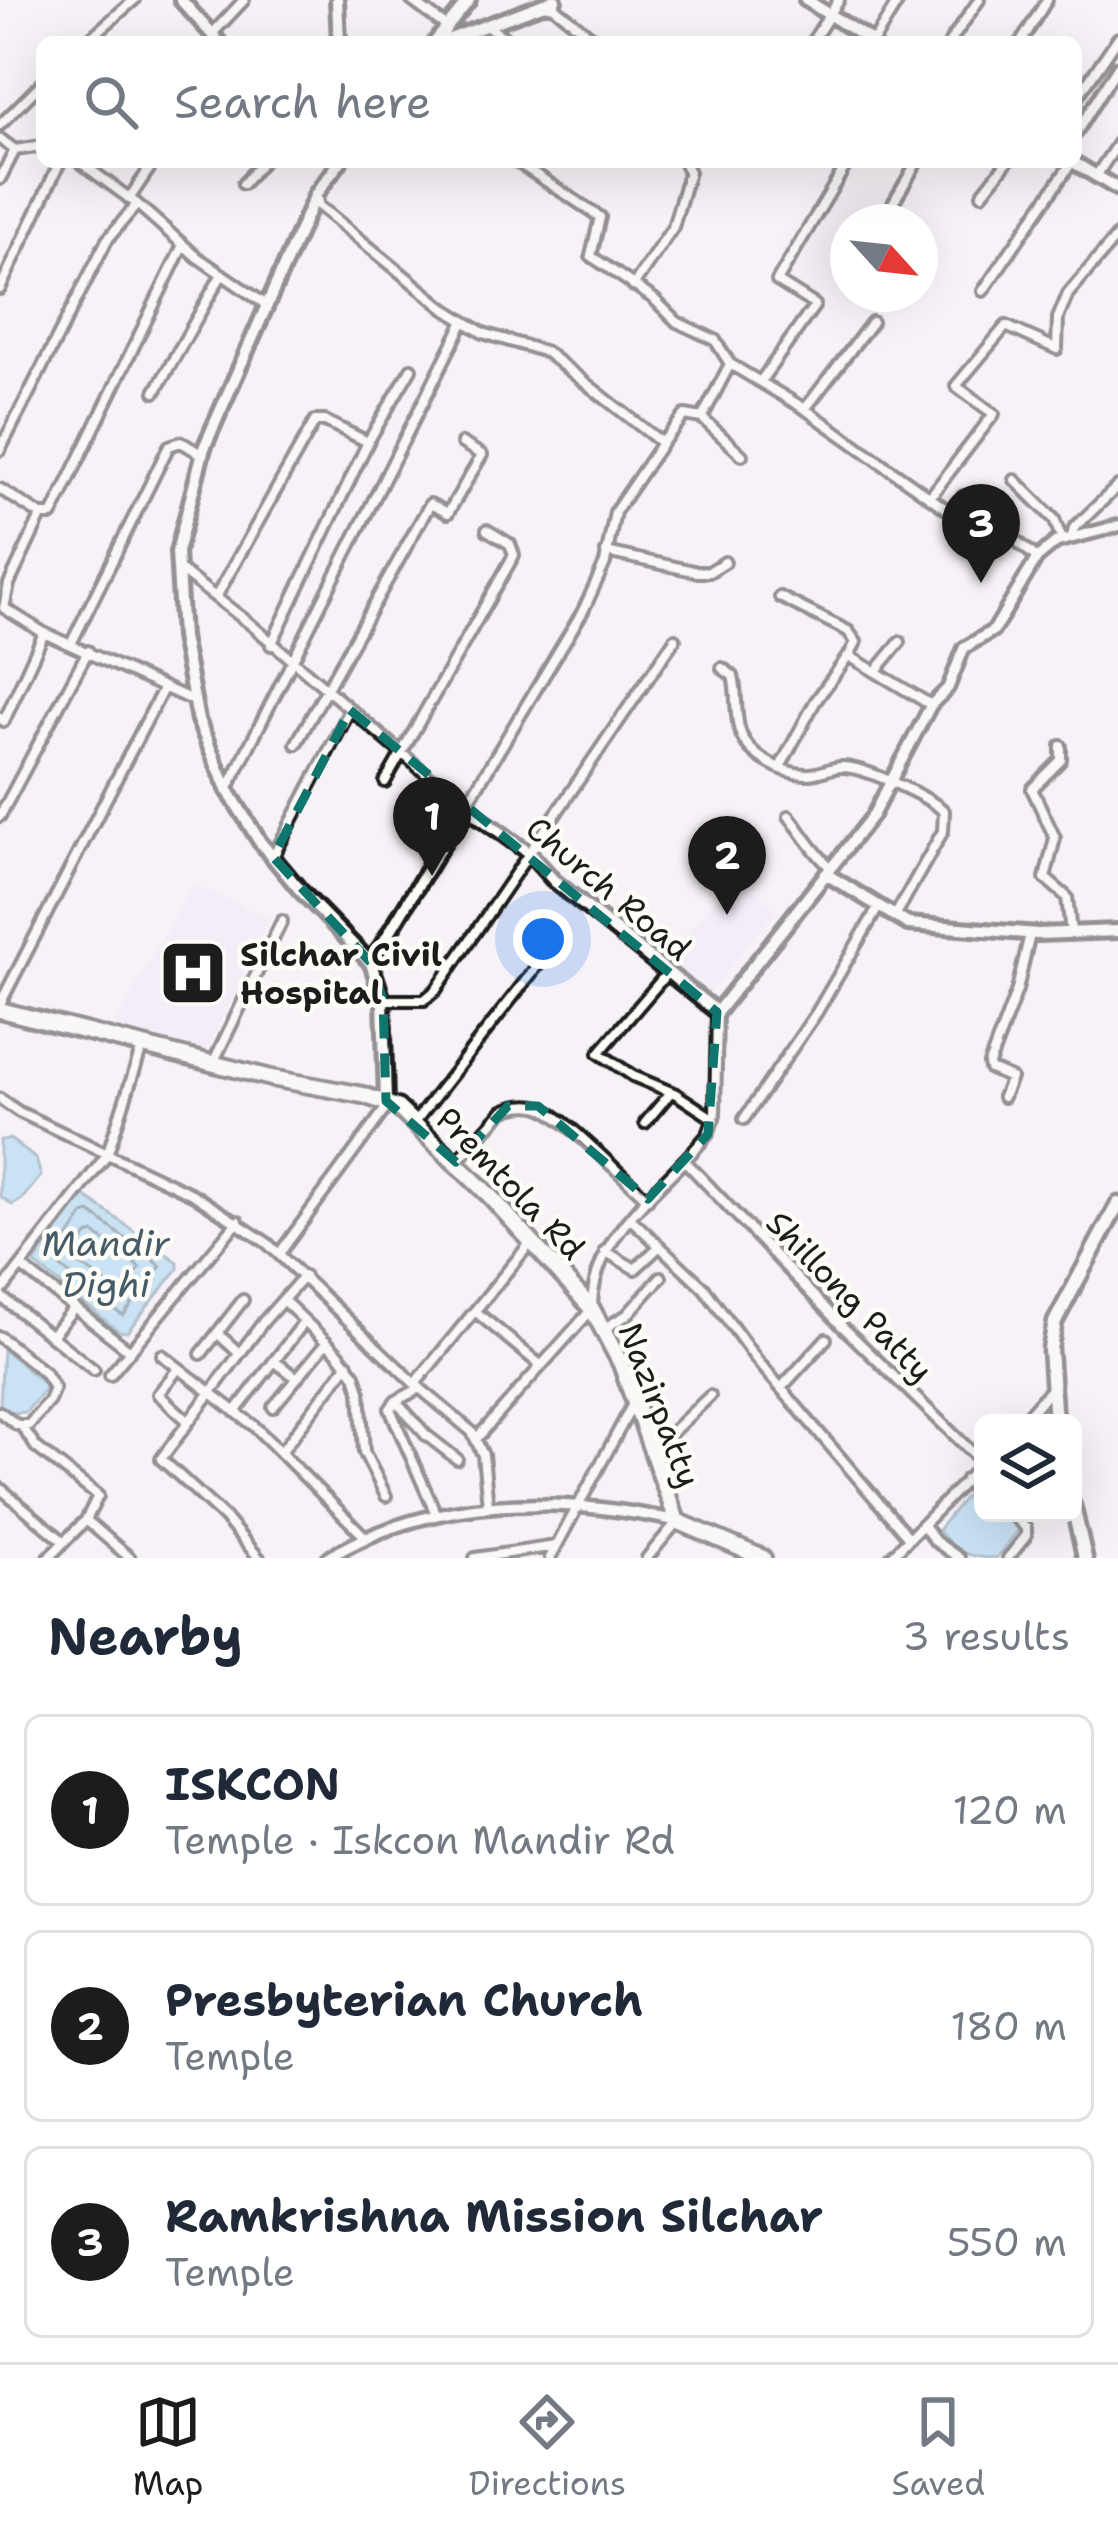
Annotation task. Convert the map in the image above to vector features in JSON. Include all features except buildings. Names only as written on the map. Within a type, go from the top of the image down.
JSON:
[{"type":"highway","points":[[2,1013],[388,1102]]},
{"type":"highway","name":"Premtola Rd","points":[[388,1102],[415,1122],[533,1240],[592,1309]]},
{"type":"highway","name":"Nazirpatty","points":[[592,1309],[605,1328],[677,1521]]},
{"type":"highway","points":[[677,1521],[763,1558]]},
{"type":"main road","points":[[181,0],[213,36]]},
{"type":"main road","points":[[337,0],[339,36]]},
{"type":"main road","points":[[442,36],[469,0]]},
{"type":"main road","points":[[457,36],[555,0]]},
{"type":"main road","points":[[806,0],[864,36]]},
{"type":"main road","points":[[336,168],[316,194],[202,455],[177,568],[192,700],[210,754],[227,789],[273,857],[370,963],[383,1000],[388,1102]]},
{"type":"main road","points":[[1082,168],[1118,189]]},
{"type":"main road","points":[[370,963],[465,807]]},
{"type":"main road","name":"Church Road","points":[[465,807],[529,854],[554,881],[717,1012]]},
{"type":"main road","points":[[717,1012],[828,871],[908,924],[1030,934],[1118,931]]},
{"type":"main road","points":[[1054,1414],[1050,1349],[1055,1322],[1118,1204]]},
{"type":"main road","points":[[1076,1522],[1084,1558]]},
{"type":"street","points":[[93,36],[134,0]]},
{"type":"street","points":[[217,36],[244,0]]},
{"type":"street","points":[[411,0],[447,27]]},
{"type":"street","points":[[816,36],[838,0]]},
{"type":"street","points":[[877,36],[899,0]]},
{"type":"street","points":[[954,36],[979,0]]},
{"type":"street","points":[[1025,36],[1047,0]]},
{"type":"street","points":[[541,5],[554,8],[590,36]]},
{"type":"street","points":[[488,26],[502,36]]},
{"type":"street","points":[[1082,90],[1118,38]]},
{"type":"street","points":[[1082,123],[1118,66]]},
{"type":"street","points":[[0,125],[36,89]]},
{"type":"street","points":[[0,139],[15,150],[36,147]]},
{"type":"street","points":[[1096,176],[1118,143]]},
{"type":"street","points":[[0,179],[15,150]]},
{"type":"street","points":[[0,289],[57,168]]},
{"type":"street","points":[[88,168],[265,304]]},
{"type":"street","points":[[0,450],[107,240],[151,168]]},
{"type":"street","points":[[243,184],[257,168]]},
{"type":"street","points":[[526,168],[601,217],[591,256],[654,298],[682,326],[715,340],[730,364],[805,409],[949,511],[963,496],[1037,558]]},
{"type":"street","points":[[633,286],[674,227],[687,168]]},
{"type":"street","points":[[760,382],[815,305],[777,281],[844,168]]},
{"type":"street","points":[[892,204],[914,168]]},
{"type":"street","points":[[982,194],[1002,168]]},
{"type":"street","points":[[983,291],[1068,168]]},
{"type":"street","points":[[316,194],[320,206],[464,321],[499,340],[546,352],[662,443]]},
{"type":"street","points":[[930,497],[994,413],[956,386],[1006,326],[1057,349],[1058,318],[1068,294],[1118,236]]},
{"type":"street","points":[[0,489],[41,515],[49,517],[55,510],[183,244]]},
{"type":"street","points":[[155,392],[222,274]]},
{"type":"street","points":[[227,789],[464,321]]},
{"type":"street","points":[[805,409],[872,322]]},
{"type":"street","points":[[702,418],[730,364]]},
{"type":"street","points":[[272,644],[368,442],[411,369]]},
{"type":"street","points":[[177,568],[465,807],[583,611],[615,512],[662,443],[685,415],[702,418],[742,455]]},
{"type":"street","points":[[216,597],[315,422],[326,421],[368,442]]},
{"type":"street","points":[[71,644],[169,446],[181,442],[202,455]]},
{"type":"street","points":[[296,744],[430,504],[448,513],[482,455],[462,443]]},
{"type":"street","points":[[1015,480],[1067,538]]},
{"type":"street","points":[[1067,538],[1118,486]]},
{"type":"street","points":[[41,515],[3,604],[44,633],[192,700]]},
{"type":"street","points":[[789,816],[828,871],[873,815],[931,705],[948,688],[964,648],[1003,620],[1037,558],[1067,538],[1118,526]]},
{"type":"street","points":[[385,782],[514,555],[510,544],[488,530]]},
{"type":"street","points":[[605,553],[698,572],[709,572],[725,562]]},
{"type":"street","points":[[780,767],[815,702],[856,642],[854,636],[781,597]]},
{"type":"street","points":[[1,723],[44,633]]},
{"type":"street","points":[[383,1000],[424,1000],[432,995],[675,639]]},
{"type":"street","points":[[876,671],[900,642]]},
{"type":"street","points":[[0,815],[88,651]]},
{"type":"street","points":[[849,656],[931,705]]},
{"type":"street","points":[[722,668],[734,676],[740,733],[752,751],[780,767],[809,775],[843,767],[930,800],[946,816],[943,831],[895,916]]},
{"type":"street","points":[[2,1013],[163,689]]},
{"type":"street","points":[[273,857],[350,710]]},
{"type":"street","points":[[1061,746],[1060,760],[1032,789],[1054,829],[1045,878],[1067,897],[1071,933]]},
{"type":"street","points":[[744,1119],[817,1012],[879,906]]},
{"type":"street","points":[[214,1061],[282,921]]},
{"type":"street","points":[[1003,1097],[1011,1078],[989,1064],[1017,990],[1030,934]]},
{"type":"street","points":[[415,1122],[541,961]]},
{"type":"street","points":[[668,972],[599,1050],[633,1076],[671,1091],[714,1120]]},
{"type":"street","points":[[477,1438],[592,1309],[592,1282],[605,1251],[708,1134],[714,1120],[717,1012]]},
{"type":"street","points":[[94,1370],[0,1294],[107,1156],[143,1043]]},
{"type":"street","points":[[645,1123],[671,1091]]},
{"type":"street","points":[[0,1100],[194,1195],[238,1221],[279,1254],[477,1438],[488,1506]]},
{"type":"street","points":[[279,1254],[388,1102]]},
{"type":"street","points":[[456,1162],[503,1111],[537,1106],[561,1121],[648,1199]]},
{"type":"street","name":"Shillong Patty","points":[[685,1161],[974,1454]]},
{"type":"street","points":[[631,1219],[709,1294],[781,1388],[909,1538]]},
{"type":"street","points":[[110,1375],[238,1221]]},
{"type":"street","points":[[436,1514],[391,1413],[396,1401],[418,1386],[533,1240]]},
{"type":"street","points":[[605,1251],[635,1269],[660,1246]]},
{"type":"street","points":[[22,1267],[130,1351]]},
{"type":"street","points":[[260,1558],[208,1501],[161,1462],[239,1353],[304,1276]]},
{"type":"street","points":[[605,1328],[627,1315],[661,1277]]},
{"type":"street","points":[[201,1354],[243,1300]]},
{"type":"street","points":[[283,1300],[349,1364],[360,1390],[364,1452],[386,1496]]},
{"type":"street","points":[[51,1336],[74,1308]]},
{"type":"street","points":[[475,1311],[539,1364]]},
{"type":"street","points":[[235,1412],[305,1321]]},
{"type":"street","points":[[217,1333],[239,1353]]},
{"type":"street","points":[[0,1336],[53,1384],[49,1401],[33,1423],[23,1428]]},
{"type":"street","points":[[781,1388],[826,1339]]},
{"type":"street","points":[[273,1407],[327,1342]]},
{"type":"street","points":[[163,1355],[281,1452],[364,1536]]},
{"type":"street","points":[[274,1361],[297,1378]]},
{"type":"street","points":[[281,1452],[349,1364]]},
{"type":"street","points":[[178,1369],[158,1394],[188,1421]]},
{"type":"street","points":[[1030,1414],[1051,1390]]},
{"type":"street","points":[[650,1453],[710,1396]]},
{"type":"street","points":[[396,1401],[427,1435],[458,1459]]},
{"type":"street","points":[[550,1558],[634,1402]]},
{"type":"street","points":[[0,1412],[98,1496],[86,1520],[48,1558]]},
{"type":"street","points":[[890,1558],[974,1471]]},
{"type":"street","points":[[966,1479],[974,1485]]},
{"type":"street","points":[[0,1488],[63,1541]]},
{"type":"street","points":[[328,1558],[364,1536],[436,1514],[488,1506],[577,1506],[677,1521]]},
{"type":"street","points":[[86,1520],[130,1558]]},
{"type":"street","points":[[647,1558],[677,1521]]},
{"type":"street","points":[[1008,1558],[1026,1536],[1019,1522]]},
{"type":"street","points":[[922,1524],[935,1541],[959,1558]]},
{"type":"street","points":[[476,1558],[556,1546]]},
{"type":"highlighted area","points":[[350,710],[717,1012],[708,1134],[648,1199],[538,1106],[508,1106],[456,1162],[386,1101],[383,1000],[371,963],[273,857]]},
{"type":"shaded area","points":[[737,876],[777,910],[701,1003],[659,963]]},
{"type":"shaded area","name":"Silchar Civil Hospital","points":[[192,883],[269,918],[208,1051],[112,1028]]},
{"type":"water","points":[[10,1139],[36,1159],[41,1176],[12,1205],[0,1196],[0,1140]]},
{"type":"water","name":"Mandir Dighi","points":[[83,1195],[178,1262],[178,1269],[127,1332],[118,1331],[34,1263]]},
{"type":"water","points":[[3,1349],[47,1386],[26,1412],[9,1413],[0,1405]]},
{"type":"water","points":[[969,1492],[974,1494],[974,1522],[1013,1522],[1017,1531],[996,1558],[963,1552],[938,1530]]},
{"type":"place","name":"Ramkrishna Mission Silchar","points":[[981,583]]},
{"type":"place","name":"ISKCON","points":[[432,876]]},
{"type":"place","name":"Presbyterian Church","points":[[727,915]]},
{"type":"place","name":"Silchar Civil Hospital","points":[[193,973]]}]
